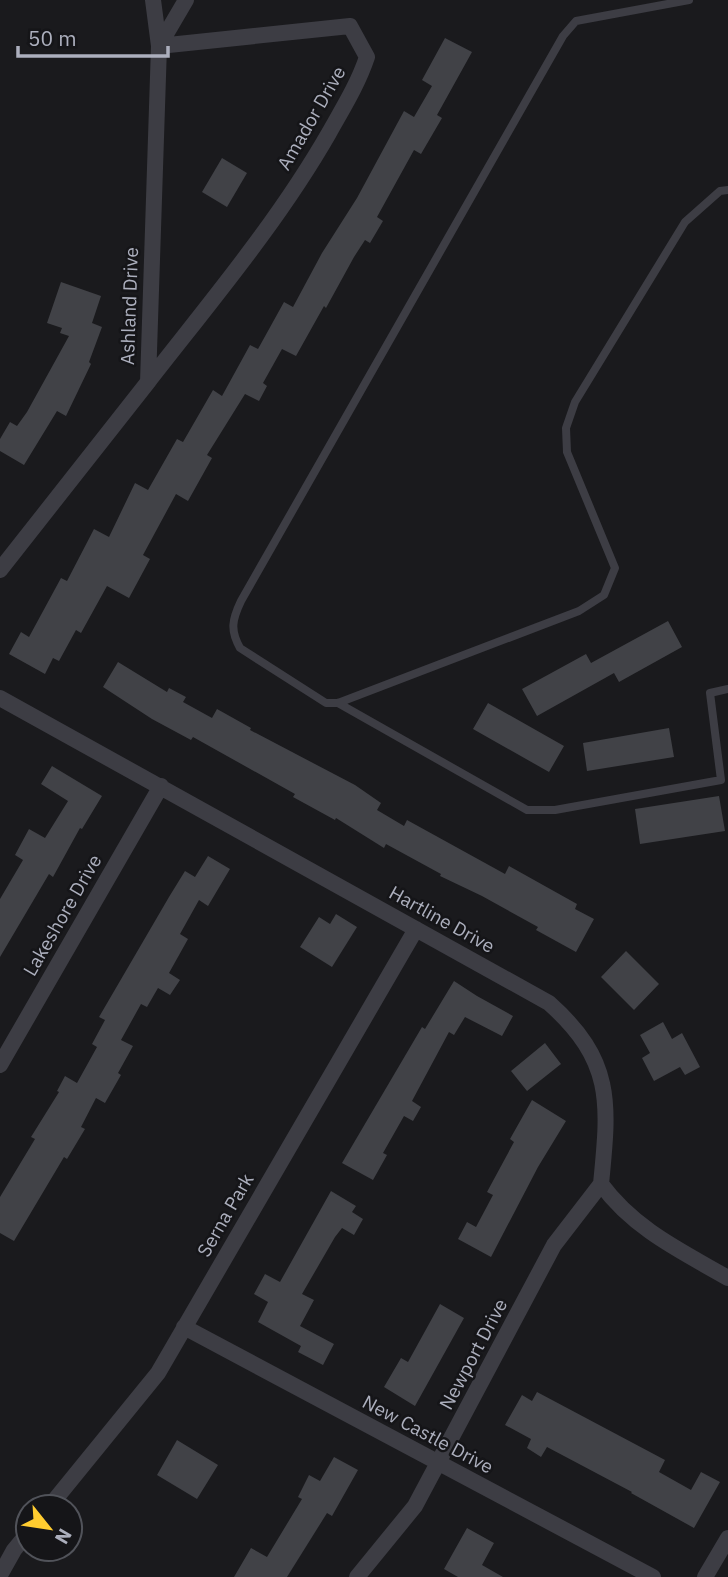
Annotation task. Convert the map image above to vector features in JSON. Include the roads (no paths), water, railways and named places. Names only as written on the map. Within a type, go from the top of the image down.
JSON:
[{"type":"street","points":[[153,0],[159,46]]},
{"type":"street","name":"Ashland Drive","points":[[0,570],[148,382],[159,46],[186,0]]},
{"type":"street","name":"Amador Drive","points":[[148,382],[255,246],[314,158],[359,80],[367,57],[351,26],[159,46]]},
{"type":"street","name":"Hartline Drive","points":[[0,698],[549,1003],[570,1022],[588,1045],[600,1072],[607,1116],[601,1184]]},
{"type":"street","name":"Lakeshore Drive","points":[[0,1065],[161,786]]},
{"type":"street","name":"Serna Park","points":[[60,1493],[158,1373],[416,929]]},
{"type":"street","points":[[601,1184],[616,1205],[632,1219],[663,1241],[728,1278]]},
{"type":"street","name":"Newport Drive","points":[[357,1577],[415,1506],[554,1245],[601,1184]]},
{"type":"street","name":"New Castle Drive","points":[[184,1327],[653,1577]]},
{"type":"street","points":[[705,1577],[728,1538]]},
{"type":"street","points":[[0,1574],[14,1550]]},
{"type":"lane","points":[[689,0],[576,21],[563,36],[241,601],[232,622],[233,635],[240,648],[326,703],[338,704],[527,810],[555,810],[722,780],[710,693],[728,689]]},
{"type":"lane","points":[[338,704],[579,611],[604,595],[615,568],[567,452],[566,428],[575,402],[685,222],[720,191],[728,190]]}]
